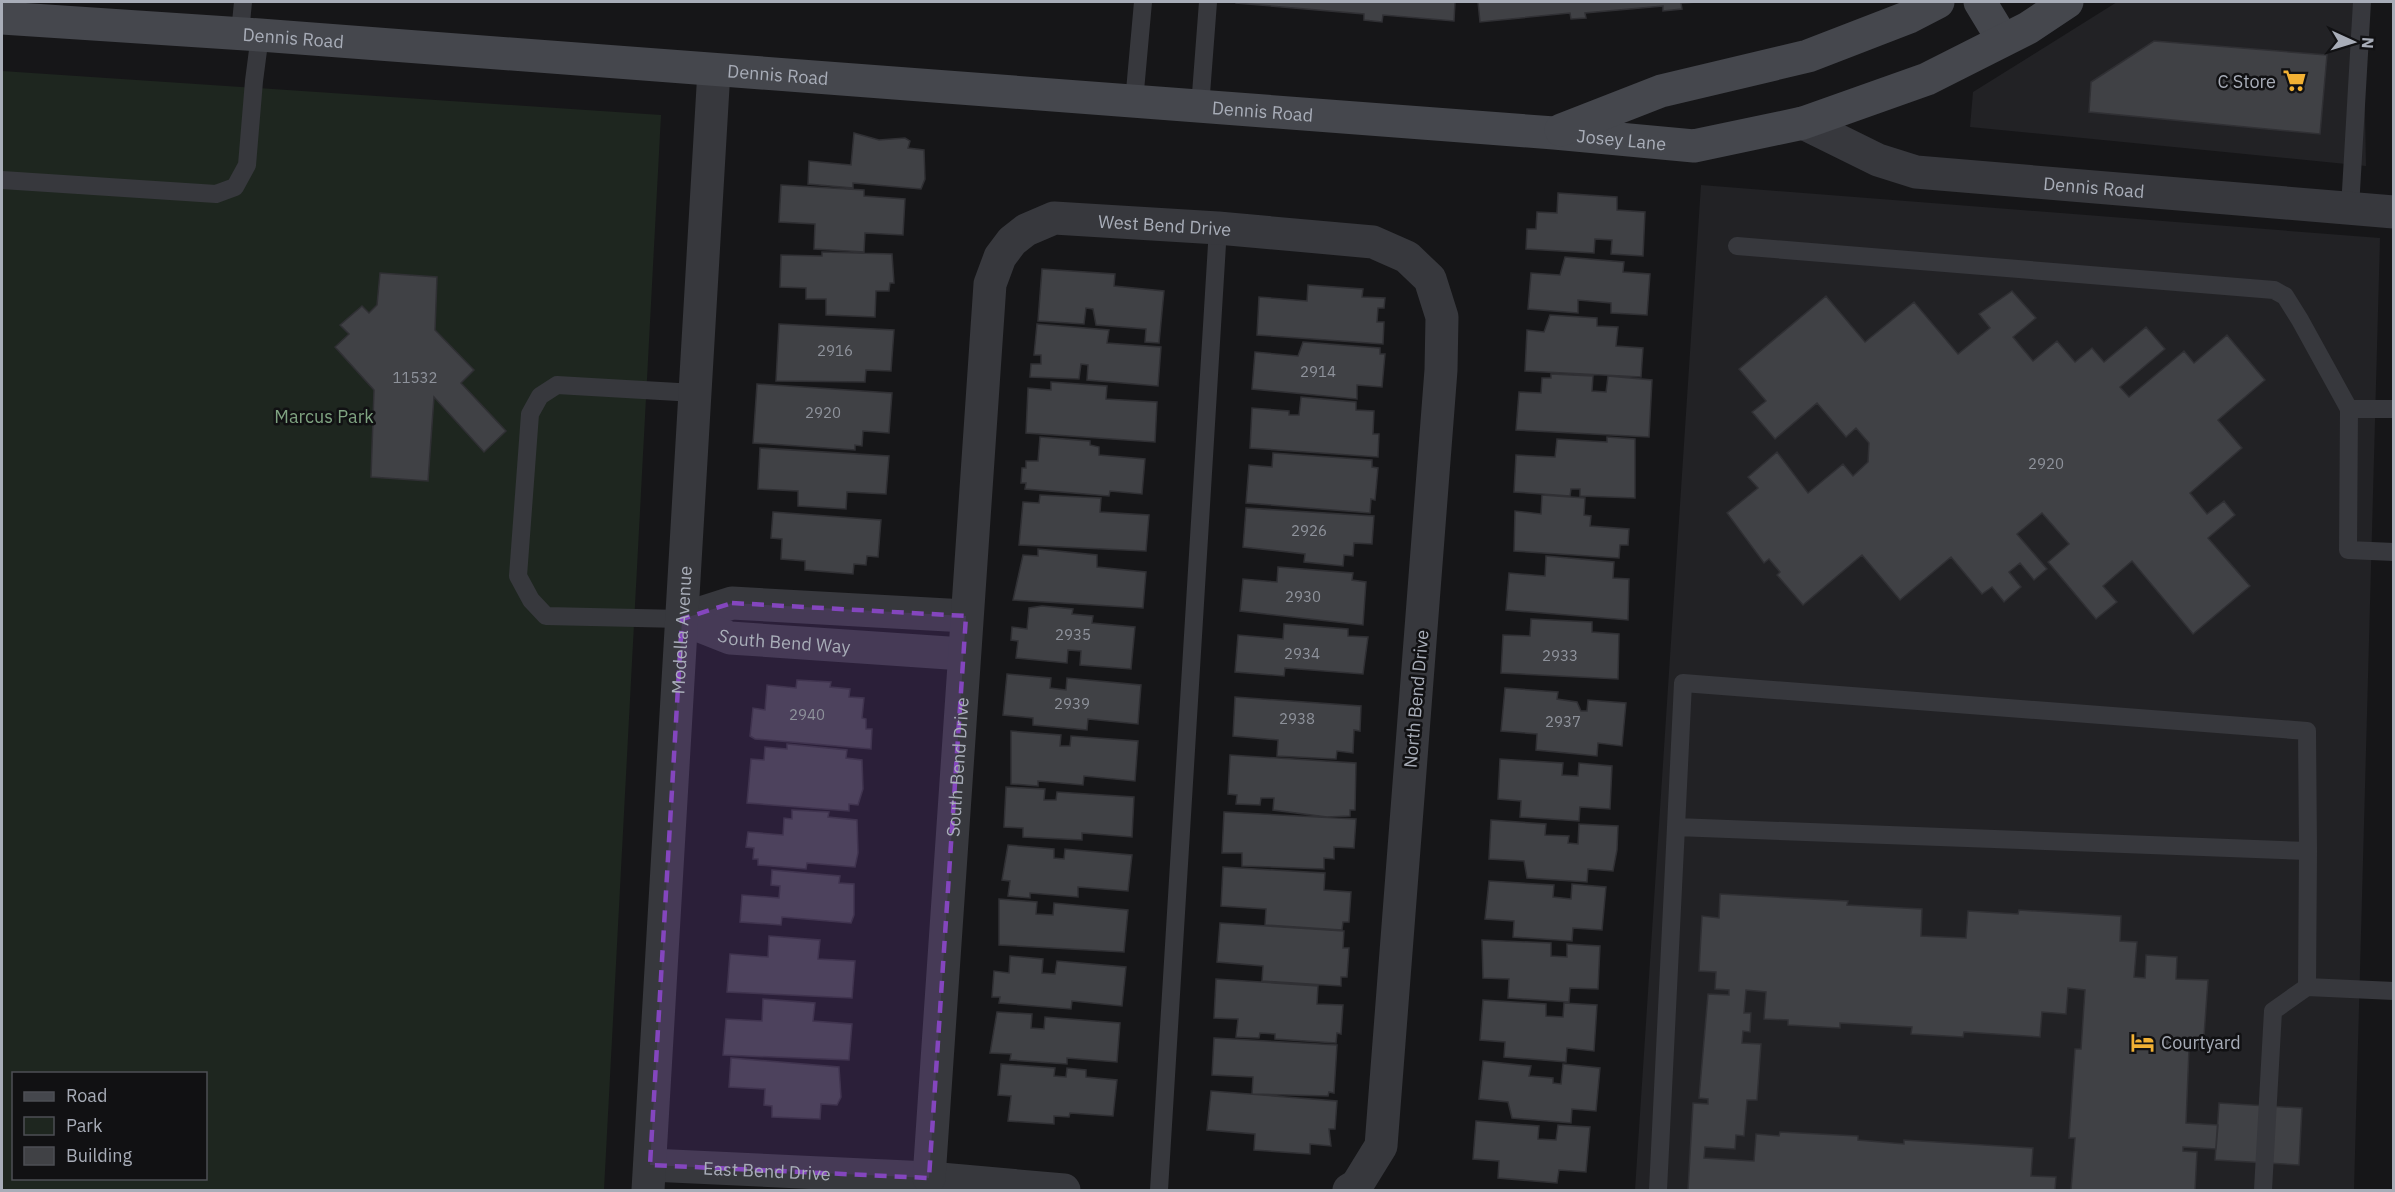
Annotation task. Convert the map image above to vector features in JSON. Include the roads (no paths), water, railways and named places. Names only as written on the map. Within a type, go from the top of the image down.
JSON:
[{"type":"street","name":"Josey Lane","points":[[1554,133],[1661,91],[1808,56],[1909,17],[1938,2]]},
{"type":"street","points":[[1980,2],[2003,40]]},
{"type":"street","name":"Josey Lane","points":[[1554,133],[1694,146],[1803,123],[1927,79],[2028,28],[2067,2]]},
{"type":"street","name":"Dennis Road","points":[[2,18],[250,34],[1554,133]]},
{"type":"street","name":"Modella Avenue","points":[[649,1178],[714,70]]},
{"type":"street","name":"Dennis Road","points":[[1803,123],[1878,160],[1916,172],[2394,212]]},
{"type":"street","name":"West Bend Drive","points":[[985,355],[990,285],[1000,257],[1012,241],[1026,230],[1054,219],[1218,228],[1373,243],[1407,257],[1430,279]]},
{"type":"street","name":"North Bend Drive","points":[[1349,1191],[1357,1185],[1381,1146],[1442,370],[1442,317],[1430,279]]},
{"type":"street","name":"South Bend Drive","points":[[929,1178],[985,355]]},
{"type":"street","name":"South Bend Way","points":[[682,620],[732,603],[966,616]]},
{"type":"street","name":"South Bend Way","points":[[682,620],[730,639],[963,654]]},
{"type":"street","name":"East Bend Drive","points":[[649,1178],[929,1178],[1064,1191]]},
{"type":"lane","points":[[2,180],[216,194],[235,187],[247,165],[254,81],[250,34],[243,2]]},
{"type":"lane","points":[[1134,102],[1143,2]]},
{"type":"lane","points":[[1200,107],[1208,2]]},
{"type":"lane","points":[[2350,208],[2362,2]]},
{"type":"lane","points":[[1159,1191],[1218,228]]},
{"type":"lane","points":[[1737,246],[2274,290],[2285,296],[2349,409],[2348,550],[2394,552]]},
{"type":"lane","points":[[682,620],[546,616],[531,600],[518,576],[530,414],[540,396],[557,385],[695,393]]},
{"type":"lane","points":[[2349,409],[2394,409]]},
{"type":"lane","points":[[1658,1191],[1683,683],[2307,731],[2307,987]]},
{"type":"lane","points":[[1676,827],[2308,851]]},
{"type":"lane","points":[[2263,1191],[2273,1011],[2307,987],[2394,991]]},
{"type":"place","name":"C Store","points":[[2294,81]]},
{"type":"place","name":"Courtyard","points":[[2143,1042]]},
{"type":"park label","name":"Marcus Park","points":[[324,416]]}]
